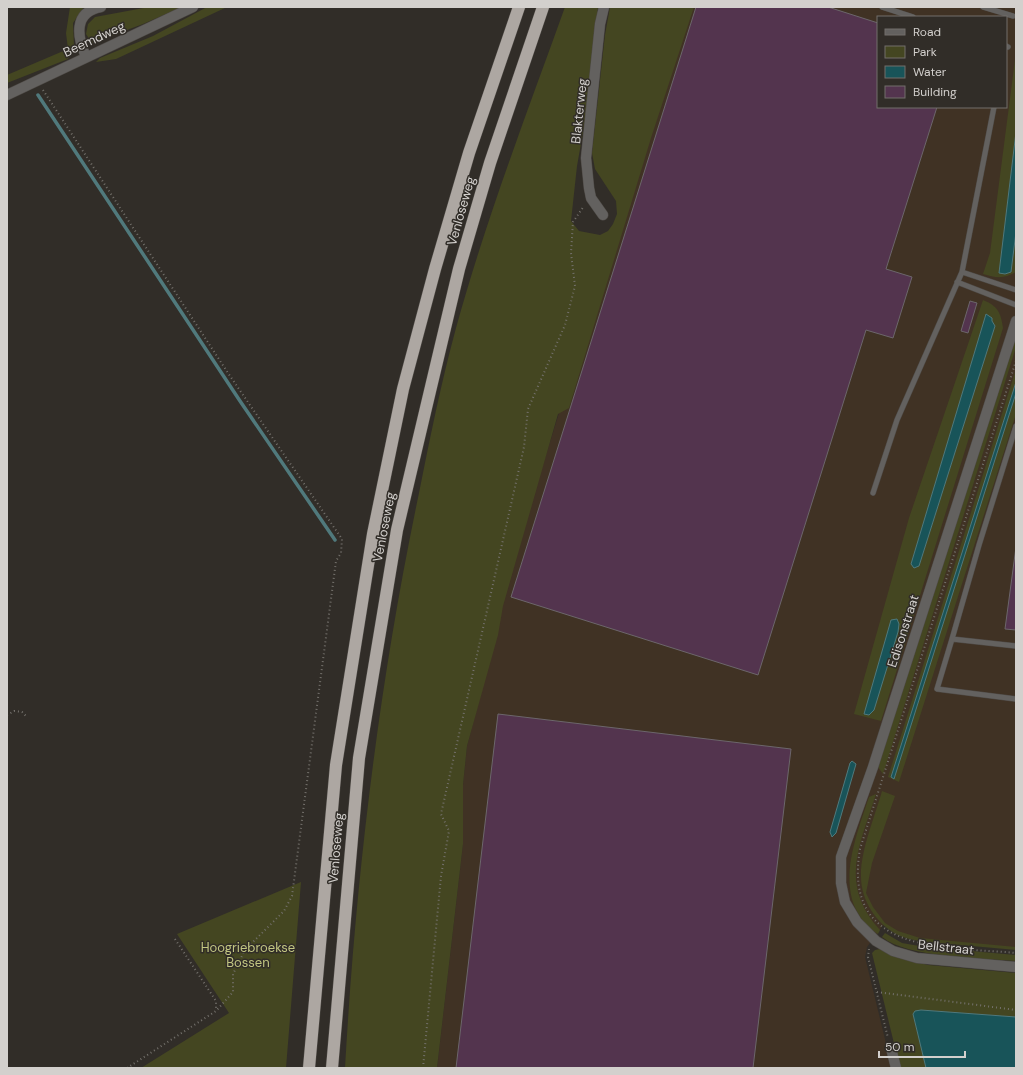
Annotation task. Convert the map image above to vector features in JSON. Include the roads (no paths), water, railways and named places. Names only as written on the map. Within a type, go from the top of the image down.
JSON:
[{"type":"highway","name":"Venloseweg","points":[[309,1068],[336,765],[373,534],[403,389],[435,269],[469,153],[519,7]]},
{"type":"highway","name":"Venloseweg","points":[[332,1068],[359,758],[396,530],[459,268],[490,163],[543,7]]},
{"type":"street","points":[[86,57],[81,46],[80,21],[86,12],[101,7]]},
{"type":"street","name":"Beemdweg","points":[[7,95],[193,7]]},
{"type":"street","name":"Blakterweg","points":[[603,215],[591,198],[588,188],[586,158],[600,24],[604,7]]},
{"type":"street","name":"Edisonstraat","points":[[876,941],[857,922],[845,902],[841,883],[841,857],[873,767],[1016,321]]},
{"type":"street","name":"Bellstraat","points":[[876,941],[893,951],[917,958],[1016,967]]},
{"type":"street","points":[[891,1048],[896,1068]]},
{"type":"lane","points":[[882,7],[910,16]]},
{"type":"lane","points":[[983,7],[1013,16]]},
{"type":"lane","points":[[873,493],[897,420],[962,272],[994,108]]},
{"type":"lane","points":[[962,272],[1016,290]]},
{"type":"lane","points":[[957,282],[1016,304]]},
{"type":"lane","points":[[1016,426],[979,545],[937,689],[1016,699]]},
{"type":"lane","points":[[952,639],[1016,646]]},
{"type":"water","points":[[1016,132],[1016,232],[1011,272],[1005,274],[999,273]]},
{"type":"water","points":[[986,314],[992,318],[995,326],[919,566],[914,568],[911,564]]},
{"type":"water","points":[[1016,382],[1016,393],[894,779],[891,777]]},
{"type":"water","points":[[897,619],[899,624],[898,632],[874,710],[869,715],[864,714],[891,620]]},
{"type":"water","points":[[852,761],[856,764],[836,833],[832,837],[830,832],[850,763]]},
{"type":"water","points":[[921,1010],[1016,1017],[1016,1068],[926,1068],[913,1014],[915,1011]]},
{"type":"waterway","points":[[38,95],[240,401],[335,540]]},
{"type":"park label","name":"Hoogriebroekse Bossen","points":[[248,954]]}]
